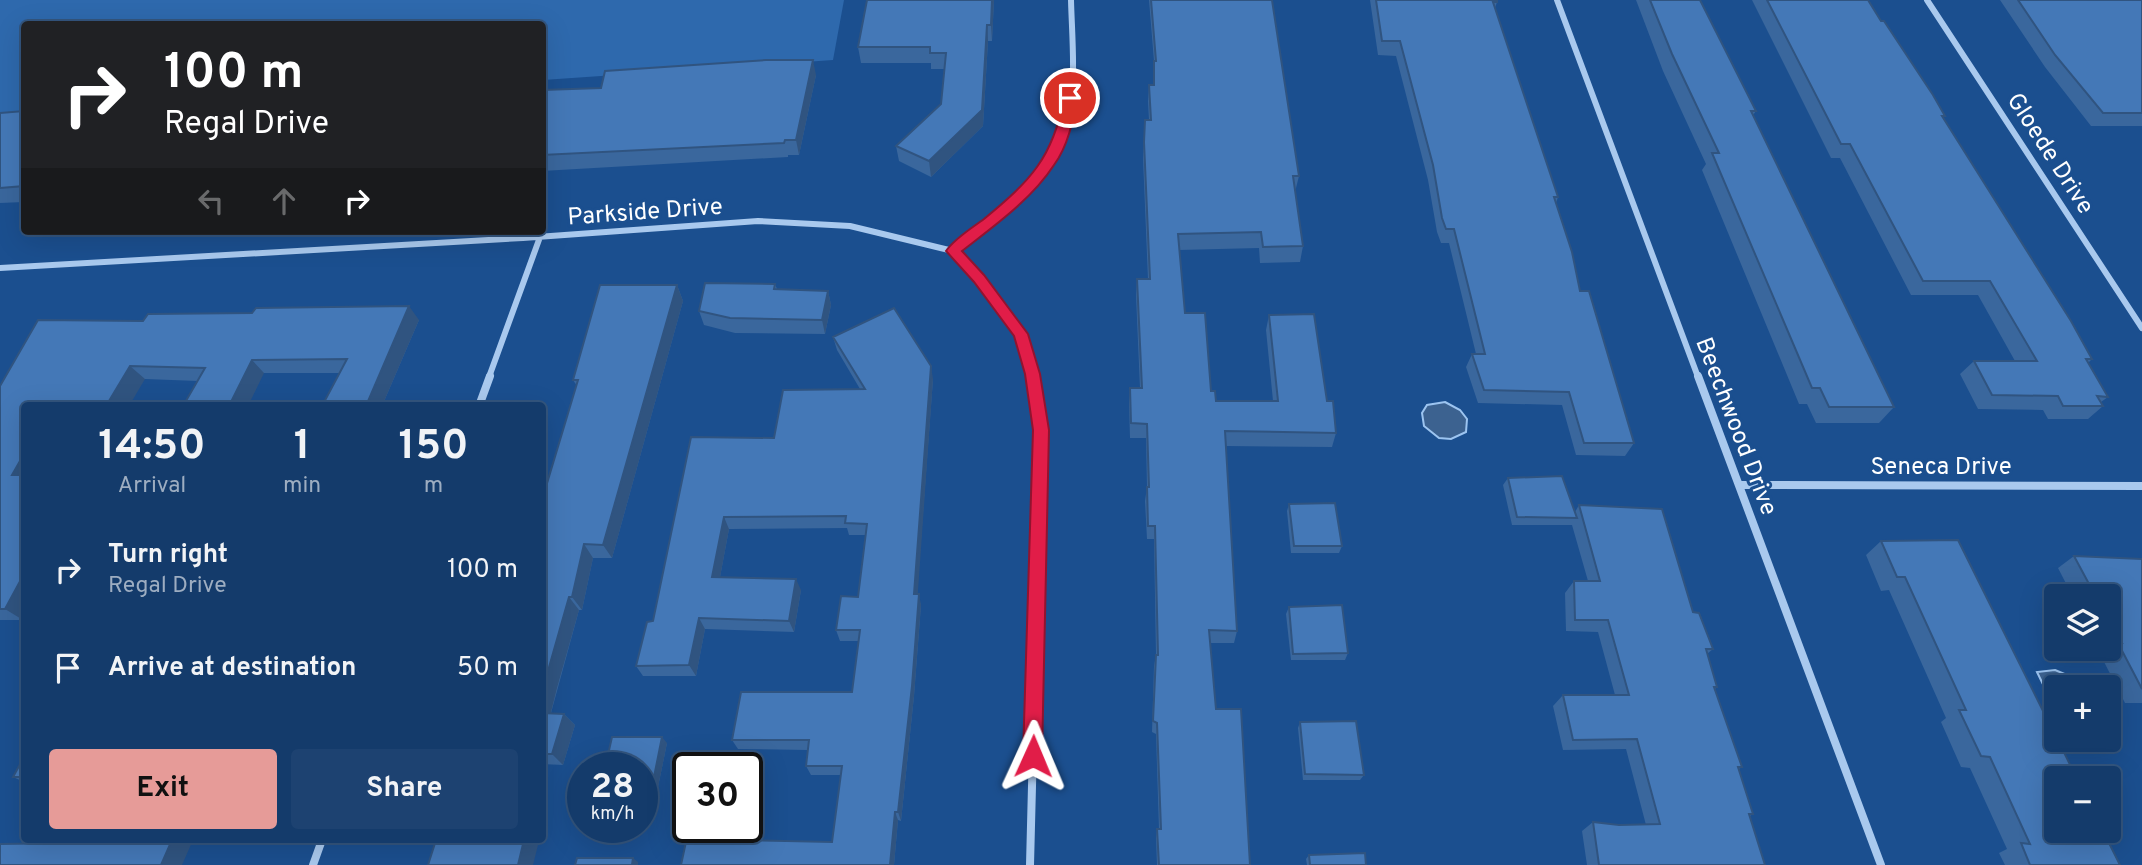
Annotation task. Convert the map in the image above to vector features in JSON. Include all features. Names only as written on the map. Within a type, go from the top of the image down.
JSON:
[{"type":"street","points":[[1030,865],[1041,430],[1032,374],[1021,334],[979,278],[953,251],[1007,207],[1049,163],[1065,129],[1070,98],[1071,0]]},
{"type":"street","name":"Beechwood Drive","points":[[1557,0],[1881,865]]},
{"type":"street","name":"Gloede Drive","points":[[1927,0],[2142,328]]},
{"type":"street","name":"Parkside Drive","points":[[3,268],[540,237],[678,226],[799,222],[837,224],[900,235],[953,251]]},
{"type":"street","points":[[480,402],[540,237]]},
{"type":"street","points":[[0,277],[3,268]]},
{"type":"street","name":"Seneca Drive","points":[[1739,485],[2142,486]]},
{"type":"street","points":[[313,865],[321,843]]},
{"type":"shaded area","points":[[0,0],[844,0],[833,60],[546,80],[546,21],[21,21],[21,115],[0,116]]},
{"type":"shaded area","points":[[1445,402],[1460,410],[1467,419],[1466,432],[1451,439],[1439,438],[1424,426],[1422,413],[1427,405]]},
{"type":"shaded area","points":[[2055,670],[2067,675],[2044,675],[2044,686],[2037,672]]},
{"type":"building","points":[[867,0],[992,0],[991,25],[987,25],[982,110],[929,161],[896,146],[941,104],[946,53],[930,53],[930,47],[858,47]]},
{"type":"building","points":[[1151,0],[1272,0],[1299,176],[1293,176],[1303,246],[1263,247],[1261,232],[1178,234],[1185,313],[1205,313],[1211,391],[1215,391],[1216,401],[1278,401],[1269,315],[1314,314],[1327,401],[1333,401],[1336,433],[1225,431],[1237,631],[1209,630],[1216,709],[1241,709],[1250,865],[1159,865],[1157,829],[1161,829],[1157,723],[1153,721],[1158,655],[1155,526],[1148,526],[1147,424],[1131,423],[1130,388],[1142,388],[1137,279],[1150,279],[1144,142],[1145,120],[1151,120],[1149,85],[1154,85],[1156,61]]},
{"type":"building","points":[[1376,0],[1497,0],[1493,2],[1558,197],[1554,197],[1572,252],[1580,291],[1589,291],[1634,443],[1584,443],[1569,392],[1484,390],[1472,354],[1485,354],[1454,229],[1446,229],[1442,218],[1433,165],[1400,41],[1382,41]]},
{"type":"building","points":[[1650,0],[1700,0],[1756,111],[1751,111],[1894,407],[1829,407],[1820,388],[1812,388],[1712,153],[1719,153],[1672,54]]},
{"type":"building","points":[[1767,0],[1868,0],[1933,95],[1945,116],[1942,116],[2071,321],[2092,359],[2086,359],[2108,397],[2097,396],[2103,406],[2063,406],[2058,396],[1992,395],[1974,361],[2037,361],[1990,281],[1923,281],[1850,144],[1841,144]]},
{"type":"building","points":[[2018,0],[2142,0],[2142,113],[2103,113],[2055,55]]},
{"type":"building","points":[[766,60],[813,60],[796,140],[785,140],[784,143],[546,155],[546,90],[601,88],[605,71]]},
{"type":"building","points":[[21,111],[21,186],[0,188],[0,113]]},
{"type":"building","points":[[705,283],[775,284],[774,289],[828,291],[822,320],[730,318],[699,311]]},
{"type":"building","points":[[600,285],[677,285],[603,545],[584,544],[572,597],[569,597],[546,678],[546,487],[578,380],[573,380]]},
{"type":"building","points":[[409,306],[368,402],[324,402],[347,359],[252,360],[231,402],[185,402],[205,368],[130,366],[108,402],[21,402],[21,459],[12,475],[21,475],[21,580],[5,609],[0,609],[0,386],[38,320],[143,321],[148,314],[252,313],[256,308]]},
{"type":"building","points":[[894,308],[931,366],[914,594],[919,594],[912,686],[890,865],[681,865],[686,843],[832,842],[842,766],[806,766],[809,740],[732,740],[741,692],[852,692],[860,630],[836,630],[841,596],[858,597],[867,524],[845,523],[846,516],[724,517],[712,577],[796,579],[789,621],[699,618],[689,665],[636,666],[647,622],[653,621],[691,437],[774,438],[783,390],[865,389],[833,337]]},
{"type":"building","points":[[1562,476],[1577,518],[1517,517],[1508,478]]},
{"type":"building","points":[[1335,503],[1342,546],[1294,546],[1289,504]]},
{"type":"building","points":[[1579,505],[1662,509],[1693,612],[1699,613],[1713,649],[1706,649],[1717,687],[1714,687],[1742,767],[1738,767],[1765,865],[1599,865],[1593,822],[1619,825],[1660,824],[1637,739],[1573,740],[1563,695],[1629,695],[1608,620],[1575,620],[1574,581],[1600,581]]},
{"type":"building","points":[[1958,540],[2044,713],[2044,752],[2064,752],[2071,766],[2044,766],[2044,843],[2109,843],[2120,865],[2030,865],[2021,843],[2030,844],[1990,757],[1981,756],[1959,710],[1966,710],[1905,577],[1897,577],[1881,541]]},
{"type":"building","points":[[2074,556],[2142,559],[2142,689],[2121,649],[2121,584],[2089,584]]},
{"type":"building","points":[[1342,605],[1348,653],[1293,654],[1289,607]]},
{"type":"building","points":[[546,713],[564,714],[552,754],[546,754]]},
{"type":"building","points":[[1356,721],[1364,775],[1305,774],[1300,722]]},
{"type":"building","points":[[612,737],[662,737],[658,757],[658,752],[609,752]]},
{"type":"building","points":[[21,762],[21,777],[13,777]]},
{"type":"building","points":[[171,843],[161,865],[0,865],[0,844]]},
{"type":"building","points":[[435,843],[523,843],[518,865],[428,865]]},
{"type":"building","points":[[1365,853],[1366,865],[1310,865],[1309,855]]},
{"type":"building","points":[[577,858],[633,858],[632,865],[575,865]]},
{"type":"route","points":[[1033,756],[1041,430],[1032,374],[1021,334],[979,278],[953,251],[1030,186],[1049,163],[1065,129],[1070,98]]}]
